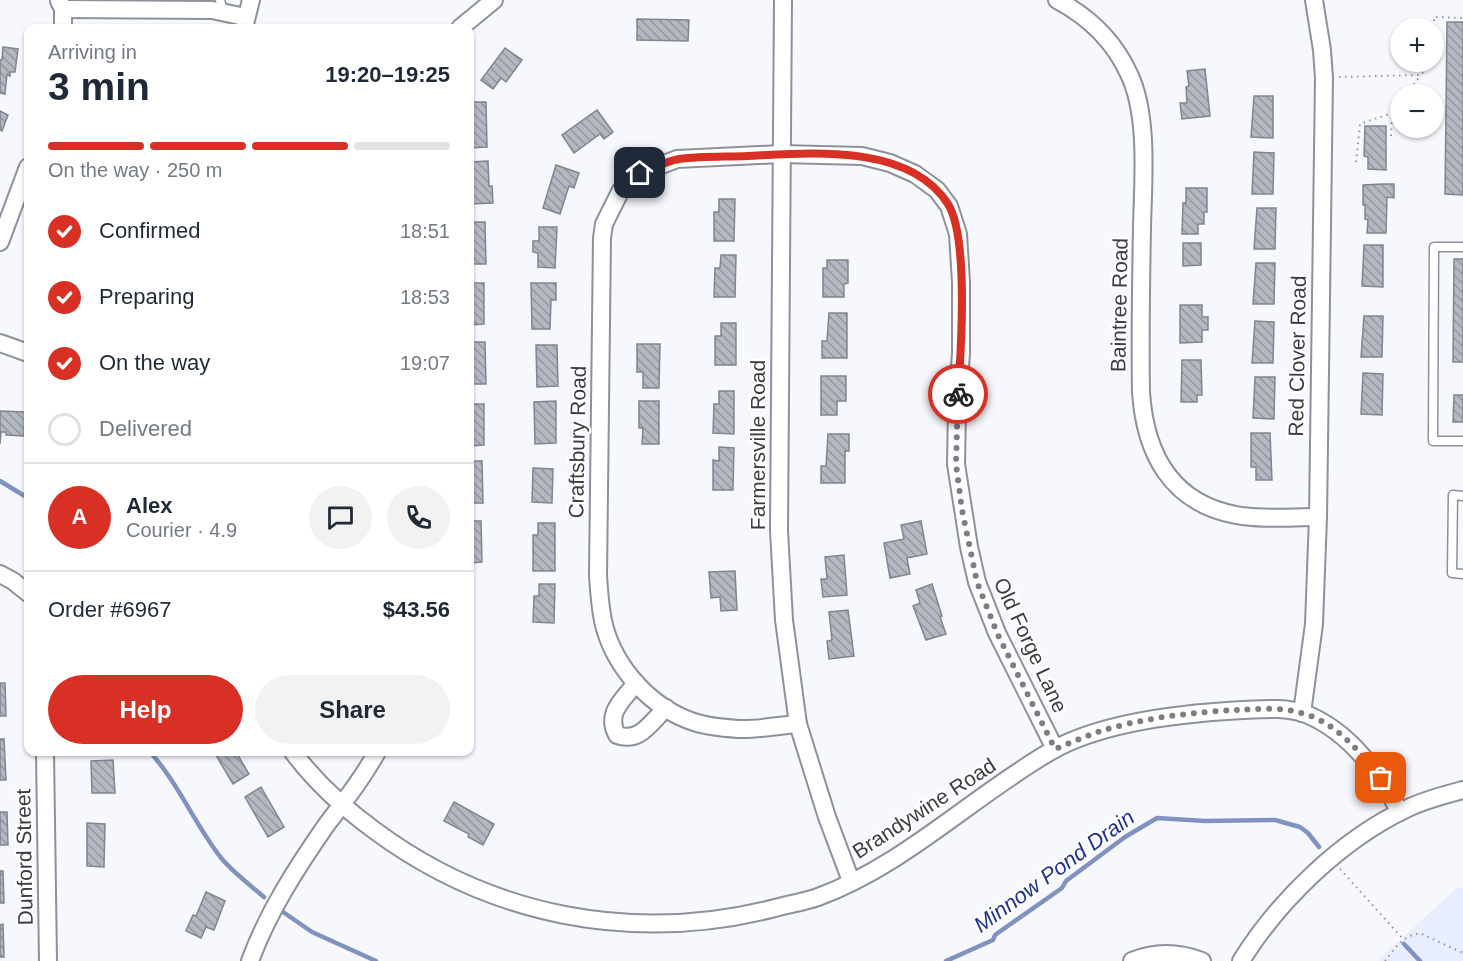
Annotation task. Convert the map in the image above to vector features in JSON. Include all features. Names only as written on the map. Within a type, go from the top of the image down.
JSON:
[{"type":"street","points":[[63,24],[61,4],[212,10],[221,6],[245,22],[250,0]]},
{"type":"street","points":[[465,24],[494,0]]},
{"type":"street","name":"Farmersville Road","points":[[783,0],[778,531],[784,620],[798,724],[826,817],[851,881]]},
{"type":"street","name":"Baintree Road","points":[[1057,0],[1073,8],[1115,46],[1138,97],[1143,171],[1141,392],[1143,418],[1158,461],[1171,481],[1192,498],[1211,508],[1236,515],[1318,517]]},
{"type":"street","name":"Red Clover Road","points":[[1302,713],[1314,624],[1318,517],[1324,78],[1314,0]]},
{"type":"street","name":"Craftsbury Road","points":[[781,154],[677,159],[640,173],[621,190],[604,225],[598,575],[604,627],[618,660],[636,683],[666,708],[693,722],[714,726],[742,729],[798,724]]},
{"type":"street","name":"Old Forge Lane","points":[[781,154],[862,156],[890,163],[922,179],[937,190],[949,206],[958,234],[961,282],[961,353],[956,464],[969,547],[977,582],[997,633],[1055,749]]},
{"type":"street","points":[[0,242],[24,178]]},
{"type":"street","points":[[0,342],[24,351]]},
{"type":"street","points":[[0,574],[13,580],[24,590]]},
{"type":"street","points":[[636,683],[613,713],[611,724],[617,735],[628,738],[638,736],[666,708]]},
{"type":"street","name":"Brandywine Road","points":[[296,756],[342,805],[415,859],[460,882],[540,911],[630,923],[674,923],[720,919],[818,897],[895,858],[1055,749],[1099,732],[1176,715],[1269,709],[1302,713],[1319,720],[1341,735],[1362,755],[1381,778],[1401,812]]},
{"type":"street","name":"Dunford Street","points":[[45,756],[48,961]]},
{"type":"street","points":[[250,961],[267,918],[293,876],[361,781],[375,756]]},
{"type":"street","points":[[1240,961],[1275,914],[1303,883],[1332,858],[1367,832],[1401,812],[1440,796],[1463,790]]},
{"type":"street","points":[[1132,961],[1143,956],[1165,953],[1203,961]]},
{"type":"lane","points":[[1463,247],[1434,247],[1433,429],[1433,441],[1463,441]]},
{"type":"lane","points":[[1463,496],[1453,495],[1452,573],[1463,574]]},
{"type":"path","points":[[1434,18],[1463,18]]},
{"type":"path","points":[[1414,84],[1423,72]]},
{"type":"path","points":[[1324,78],[1421,75]]},
{"type":"path","points":[[1356,162],[1360,124],[1390,113]]},
{"type":"path","points":[[1332,858],[1404,940]]},
{"type":"path","points":[[1385,961],[1411,934],[1420,933],[1463,953]]},
{"type":"shaded area","points":[[1463,888],[1463,961],[1377,961],[1456,889]]},
{"type":"building","points":[[637,19],[689,20],[688,41],[637,40]]},
{"type":"building","points":[[1447,22],[1463,22],[1463,195],[1445,194]]},
{"type":"building","points":[[3,47],[18,49],[15,72],[10,72],[10,76],[7,74],[5,94],[0,93],[0,60],[2,60]]},
{"type":"building","points":[[505,48],[522,60],[506,82],[501,78],[493,89],[481,80]]},
{"type":"building","points":[[1205,69],[1210,116],[1182,119],[1180,103],[1187,103],[1186,87],[1189,86],[1187,71]]},
{"type":"building","points":[[1254,96],[1273,96],[1273,138],[1251,137]]},
{"type":"building","points":[[474,102],[486,102],[487,147],[474,148]]},
{"type":"building","points":[[597,110],[613,132],[604,139],[600,134],[574,153],[562,135]]},
{"type":"building","points":[[0,111],[8,115],[2,131],[0,130]]},
{"type":"building","points":[[1365,126],[1386,126],[1386,170],[1368,169],[1368,157],[1364,156]]},
{"type":"building","points":[[1254,152],[1274,153],[1273,194],[1252,194]]},
{"type":"building","points":[[488,161],[489,186],[492,186],[493,203],[474,204],[474,162]]},
{"type":"building","points":[[556,165],[579,173],[574,188],[569,186],[560,214],[543,208]]},
{"type":"building","points":[[1394,184],[1394,198],[1387,197],[1386,233],[1367,233],[1368,220],[1365,219],[1365,205],[1363,205],[1363,185]]},
{"type":"building","points":[[1186,188],[1207,188],[1207,212],[1204,212],[1204,224],[1198,224],[1198,234],[1182,234]]},
{"type":"building","points":[[719,199],[735,199],[734,241],[714,241],[714,212],[719,212]]},
{"type":"building","points":[[1257,208],[1276,208],[1275,249],[1254,249]]},
{"type":"building","points":[[474,222],[485,222],[486,264],[474,264]]},
{"type":"building","points":[[539,227],[557,227],[555,268],[538,267],[538,253],[533,252],[533,241],[539,241]]},
{"type":"building","points":[[1183,243],[1201,243],[1201,265],[1183,266]]},
{"type":"building","points":[[1364,245],[1383,245],[1383,287],[1362,286]]},
{"type":"building","points":[[721,255],[736,255],[735,297],[714,297],[715,268],[720,268]]},
{"type":"building","points":[[1454,259],[1463,259],[1463,362],[1453,362]]},
{"type":"building","points":[[827,260],[848,260],[848,283],[844,284],[844,297],[823,297],[823,268],[827,268]]},
{"type":"building","points":[[1256,263],[1275,263],[1274,304],[1253,304]]},
{"type":"building","points":[[474,283],[484,283],[484,324],[474,325]]},
{"type":"building","points":[[531,283],[556,283],[556,300],[551,300],[550,329],[532,329]]},
{"type":"building","points":[[1180,305],[1202,305],[1202,317],[1208,317],[1208,330],[1202,330],[1202,342],[1180,343]]},
{"type":"building","points":[[829,313],[847,313],[847,358],[822,358],[822,341],[827,341]]},
{"type":"building","points":[[1364,316],[1383,316],[1382,357],[1361,357]]},
{"type":"building","points":[[1255,321],[1274,322],[1273,363],[1252,363]]},
{"type":"building","points":[[721,323],[736,323],[736,365],[715,365],[715,336],[721,336]]},
{"type":"building","points":[[474,342],[485,342],[486,384],[474,384]]},
{"type":"building","points":[[637,344],[660,344],[659,388],[643,388],[643,372],[637,372]]},
{"type":"building","points":[[536,345],[557,345],[558,386],[537,387]]},
{"type":"building","points":[[1182,360],[1201,360],[1202,395],[1197,395],[1197,402],[1181,402]]},
{"type":"building","points":[[1363,373],[1383,374],[1382,415],[1361,414]]},
{"type":"building","points":[[821,376],[846,376],[846,401],[837,401],[837,415],[821,415]]},
{"type":"building","points":[[1255,377],[1275,377],[1274,419],[1253,418]]},
{"type":"building","points":[[719,391],[734,391],[734,434],[713,433],[714,404],[719,404]]},
{"type":"building","points":[[1454,395],[1463,395],[1463,422],[1453,422]]},
{"type":"building","points":[[556,401],[556,443],[535,444],[534,402]]},
{"type":"building","points":[[639,401],[659,401],[659,444],[642,444],[643,428],[639,428]]},
{"type":"building","points":[[474,404],[484,404],[484,445],[474,446]]},
{"type":"building","points":[[0,411],[24,412],[24,436],[6,435],[6,432],[1,432],[0,444]]},
{"type":"building","points":[[1251,433],[1270,433],[1272,480],[1256,480],[1256,467],[1251,467]]},
{"type":"building","points":[[828,434],[849,434],[849,451],[845,451],[845,483],[821,483],[821,466],[826,466]]},
{"type":"building","points":[[719,447],[734,448],[733,490],[713,490],[713,460],[719,461]]},
{"type":"building","points":[[474,461],[482,461],[483,503],[474,503]]},
{"type":"building","points":[[533,468],[553,469],[552,503],[532,502]]},
{"type":"building","points":[[474,521],[481,521],[482,562],[474,563]]},
{"type":"building","points":[[921,521],[927,554],[907,558],[910,574],[890,578],[884,543],[904,539],[901,525]]},
{"type":"building","points":[[538,523],[555,523],[555,571],[533,571],[533,535],[538,535]]},
{"type":"building","points":[[844,555],[847,595],[823,597],[821,579],[827,579],[825,557]]},
{"type":"building","points":[[735,571],[737,610],[721,611],[720,597],[711,598],[709,572]]},
{"type":"building","points":[[539,584],[555,584],[554,623],[533,622],[534,596],[539,596]]},
{"type":"building","points":[[932,584],[946,634],[926,640],[913,606],[920,603],[916,590]]},
{"type":"building","points":[[848,610],[854,656],[829,659],[827,641],[832,640],[829,612]]},
{"type":"building","points":[[0,683],[5,683],[6,716],[0,716]]},
{"type":"building","points":[[0,739],[4,739],[6,780],[0,780]]},
{"type":"building","points":[[216,756],[238,756],[249,774],[233,784]]},
{"type":"building","points":[[113,760],[115,793],[92,793],[91,761]]},
{"type":"building","points":[[261,787],[284,827],[268,837],[245,797]]},
{"type":"building","points":[[454,802],[494,824],[483,845],[468,837],[469,834],[444,821]]},
{"type":"building","points":[[0,812],[7,812],[8,845],[0,845]]},
{"type":"building","points":[[87,823],[105,824],[104,867],[87,866]]},
{"type":"building","points":[[0,871],[3,871],[4,903],[0,903]]},
{"type":"building","points":[[206,892],[225,901],[214,930],[206,927],[201,938],[186,931],[193,915],[196,916]]},
{"type":"building","points":[[3,924],[4,957],[0,957],[0,925]]},
{"type":"waterway","name":"Minnow Pond Drain","points":[[0,481],[24,496]]},
{"type":"waterway","name":"Minnow Pond Drain","points":[[153,756],[170,777],[222,859],[264,897]]},
{"type":"waterway","name":"Minnow Pond Drain","points":[[946,961],[993,940],[995,935],[1062,888],[1066,881],[1125,837],[1157,818],[1205,821],[1275,820],[1300,827],[1319,847]]},
{"type":"waterway","name":"Minnow Pond Drain","points":[[283,912],[312,932],[376,961]]},
{"type":"waterway","name":"Minnow Pond Drain","points":[[1404,944],[1420,961]]},
{"type":"way so far","points":[[958,394],[956,464],[962,510],[977,582],[997,633],[1055,749],[1099,732],[1176,715],[1269,709],[1302,713],[1319,720],[1341,735],[1381,778]]},
{"type":"route","points":[[640,173],[677,159],[781,154],[862,156],[890,163],[915,174],[937,190],[949,206],[958,234],[961,353],[958,394]]}]
